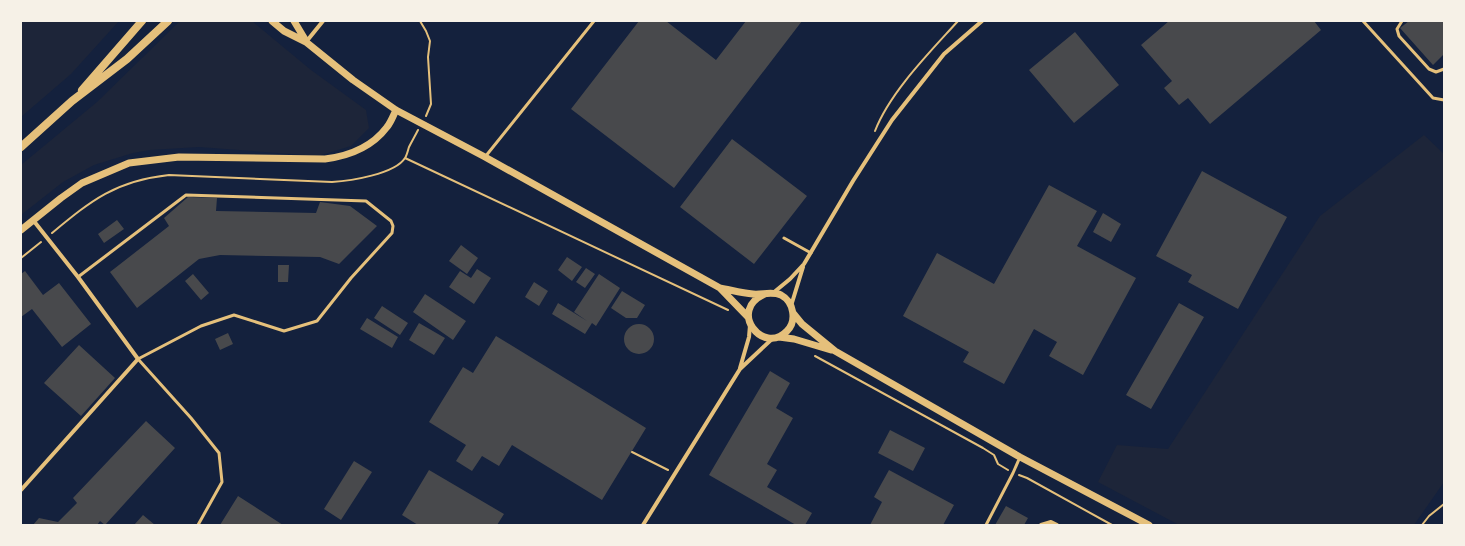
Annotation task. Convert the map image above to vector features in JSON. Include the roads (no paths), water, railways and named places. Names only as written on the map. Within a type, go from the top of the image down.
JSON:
[{"type":"main road","points":[[72,102],[142,21]]},
{"type":"main road","points":[[21,147],[72,102],[128,59],[168,21]]},
{"type":"street","points":[[272,21],[284,31],[306,42],[353,80],[396,110],[485,157],[720,288],[749,321],[759,335],[802,340],[836,351]]},
{"type":"street","points":[[294,21],[306,42]]},
{"type":"street","points":[[306,42],[323,21]]},
{"type":"street","points":[[740,369],[790,328],[793,321],[792,310],[804,264],[853,180],[892,120],[944,54],[982,21]]},
{"type":"street","points":[[21,230],[82,183],[129,163],[179,157],[340,157],[354,153],[373,141],[388,127],[396,110]]},
{"type":"street","points":[[21,490],[138,359],[34,220]]},
{"type":"street","points":[[643,525],[740,369],[749,337],[749,309],[753,302],[758,297],[769,293],[790,279],[804,264]]},
{"type":"street","points":[[720,288],[753,294],[769,293],[781,295],[787,300],[792,310],[805,327],[836,351],[1020,457],[1149,525]]},
{"type":"street","points":[[1041,525],[1051,522],[1057,525]]},
{"type":"lane","points":[[485,157],[594,21]]},
{"type":"lane","points":[[1363,21],[1433,98],[1442,101],[1444,100]]},
{"type":"lane","points":[[1402,21],[1397,29],[1399,36],[1429,68],[1436,72],[1444,69]]},
{"type":"lane","points":[[78,277],[186,195],[366,201],[391,221],[393,226],[392,233],[351,278],[317,322],[284,331],[234,315],[201,326],[138,359],[191,418],[218,453],[222,482],[198,525]]},
{"type":"lane","points":[[784,238],[810,253]]},
{"type":"lane","points":[[986,525],[1020,457]]}]
